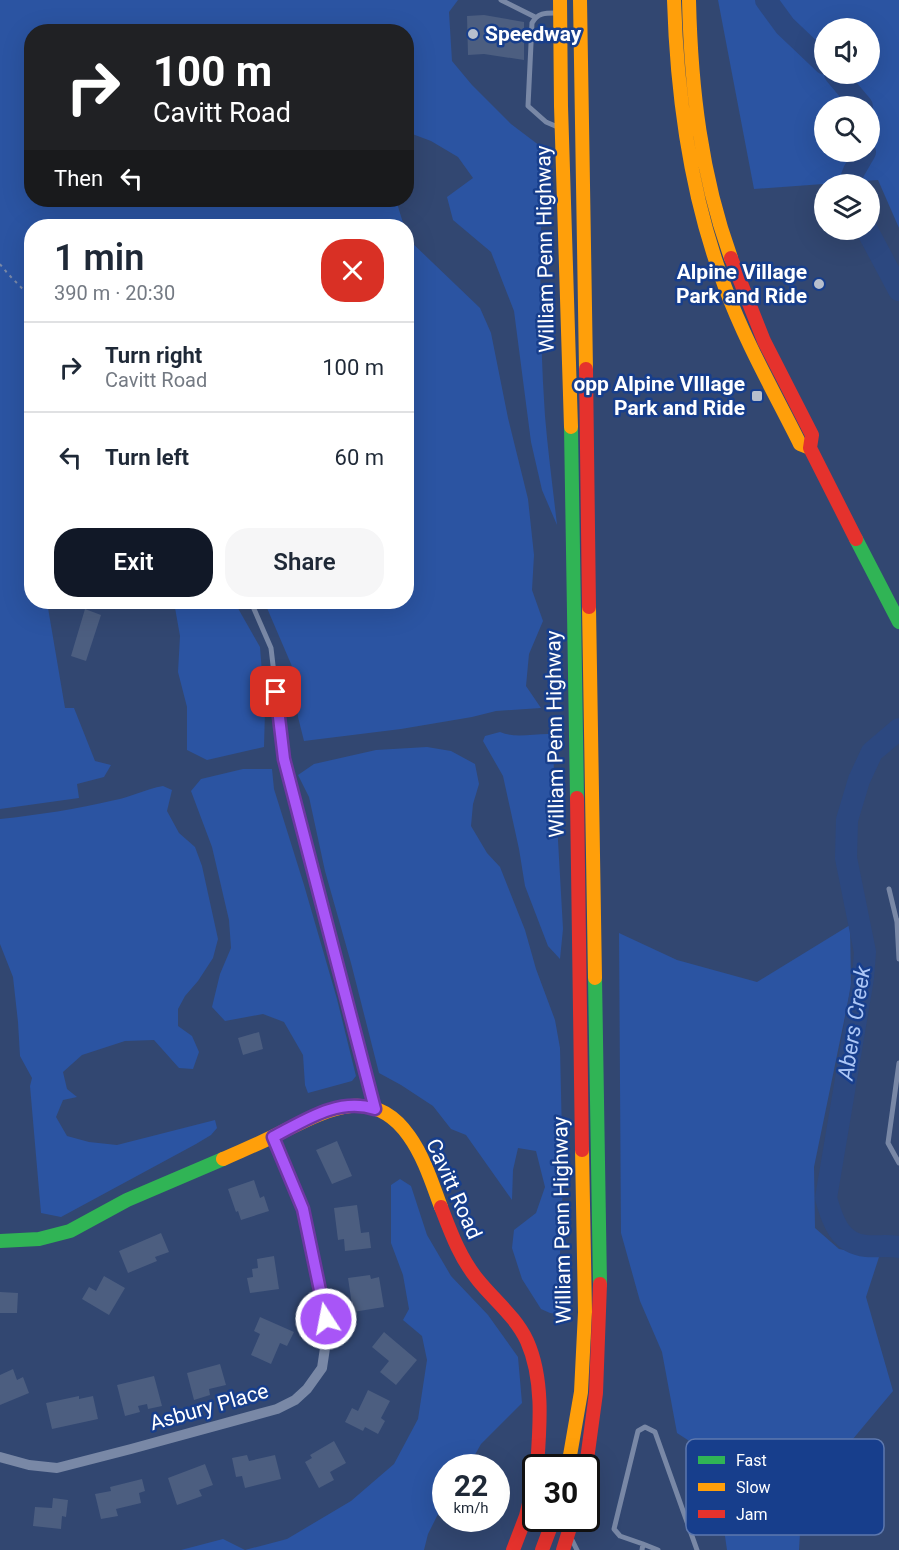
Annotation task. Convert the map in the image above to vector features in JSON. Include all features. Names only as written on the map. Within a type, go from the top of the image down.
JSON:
[{"type":"main road","name":"William Penn Highway","points":[[580,0],[600,1312],[596,1393],[588,1454]]},
{"type":"main road","points":[[580,20],[590,0]]},
{"type":"main road","points":[[674,0],[683,118],[695,188],[704,222],[725,286],[751,346],[800,444],[810,448]]},
{"type":"main road","points":[[689,0],[690,48],[697,116],[709,184],[718,218],[751,312],[812,435],[810,448],[899,622]]},
{"type":"main road","name":"William Penn Highway","points":[[560,6],[570,386],[585,1312],[581,1392],[570,1454]]},
{"type":"main road","name":"Cavitt Road","points":[[0,1241],[30,1240],[63,1233],[135,1196],[273,1137],[324,1112],[339,1107],[363,1105],[375,1109],[396,1122],[405,1131],[421,1160],[462,1260],[517,1325],[529,1345],[538,1397],[538,1454]]},
{"type":"main road","points":[[513,1550],[522,1526]]},
{"type":"main road","points":[[542,1550],[549,1532]]},
{"type":"main road","points":[[563,1550],[568,1534]]},
{"type":"street","name":"Asbury Place","points":[[0,1457],[29,1465],[57,1468],[277,1409],[295,1400],[307,1389],[322,1368],[326,1348],[326,1319],[303,1209],[273,1137]]},
{"type":"lane","points":[[501,0],[535,17]]},
{"type":"lane","points":[[560,6],[535,17],[532,23],[528,106],[546,122],[563,130]]},
{"type":"lane","points":[[255,609],[271,648],[284,759],[375,1109]]},
{"type":"lane","points":[[889,889],[898,921],[899,959]]},
{"type":"lane","points":[[899,1064],[888,1143],[899,1163]]},
{"type":"lane","points":[[658,1550],[642,1547],[620,1536],[614,1529],[638,1431],[645,1426],[655,1432],[686,1519]]},
{"type":"lane","points":[[568,1534],[577,1550]]},
{"type":"lane","points":[[692,1535],[697,1550]]},
{"type":"path","points":[[0,264],[11,279],[24,289]]},
{"type":"shaded area","points":[[0,0],[458,0],[449,12],[452,61],[472,85],[511,124],[544,149],[541,216],[542,349],[545,416],[557,525],[542,490],[531,442],[514,311],[491,252],[453,220],[447,197],[473,178],[458,157],[431,141],[414,135],[414,24],[24,24],[24,207],[398,207],[402,219],[24,219],[24,609],[48,609],[65,708],[74,708],[95,761],[111,765],[104,777],[77,784],[79,798],[0,809]]},
{"type":"shaded area","points":[[718,0],[899,0],[899,228],[880,185],[880,174],[814,174],[814,185],[754,189]]},
{"type":"shaded area","points":[[414,245],[480,308],[491,333],[508,418],[528,499],[534,555],[532,590],[543,621],[529,654],[526,686],[541,708],[496,711],[401,729],[304,741],[298,717],[294,671],[267,609],[414,609]]},
{"type":"shaded area","points":[[175,609],[238,609],[260,647],[265,711],[264,747],[207,760],[187,750],[187,707],[178,672],[180,636]]},
{"type":"shaded area","points":[[500,732],[519,735],[552,734],[563,929],[560,959],[548,946],[525,886],[503,776],[483,741],[485,736]]},
{"type":"shaded area","points":[[427,747],[451,751],[475,764],[479,784],[473,804],[471,826],[487,853],[500,867],[525,930],[536,969],[555,1020],[560,1048],[563,1181],[560,1254],[565,1301],[564,1315],[541,1309],[522,1279],[512,1248],[514,1230],[536,1213],[545,1187],[536,1151],[518,1148],[513,1170],[512,1200],[466,1135],[451,1129],[433,1106],[379,1073],[325,871],[309,797],[298,775],[314,764],[376,750]]},
{"type":"shaded area","points":[[243,769],[272,769],[274,789],[337,999],[356,1076],[352,1081],[308,1093],[305,1085],[303,1055],[284,1022],[263,1014],[225,1021],[212,1007],[220,974],[231,948],[229,920],[212,847],[191,791],[201,779]]},
{"type":"shaded area","points":[[163,786],[172,790],[167,811],[179,833],[195,847],[202,866],[218,939],[213,958],[178,1009],[178,1026],[192,1036],[199,1052],[193,1069],[179,1068],[154,1040],[125,1041],[82,1055],[63,1072],[67,1089],[77,1097],[63,1100],[56,1117],[67,1136],[89,1142],[117,1145],[215,1120],[217,1128],[211,1135],[196,1144],[61,1217],[41,1213],[30,1086],[32,1078],[20,1056],[13,977],[0,944],[0,819],[43,814],[121,799]]},
{"type":"shaded area","points":[[850,925],[851,987],[814,1167],[815,1228],[839,1249],[879,1257],[866,1297],[893,1391],[853,1439],[686,1439],[677,1433],[662,1352],[640,1301],[621,1233],[619,933],[677,960],[757,982]]},
{"type":"shaded area","points":[[400,1179],[411,1186],[427,1235],[451,1276],[488,1315],[518,1357],[522,1403],[481,1444],[475,1454],[432,1454],[432,1526],[424,1550],[245,1550],[287,1539],[351,1501],[394,1464],[418,1419],[427,1360],[422,1336],[403,1320],[409,1309],[403,1275],[391,1243],[391,1185]]},
{"type":"shaded area","points":[[725,1535],[800,1535],[799,1550],[727,1550]]},
{"type":"shaded area","points":[[223,1539],[245,1550],[181,1550]]},
{"type":"building","points":[[484,15],[524,22],[524,60],[484,54],[468,55],[467,16]]},
{"type":"building","points":[[85,609],[101,615],[86,661],[71,656]]},
{"type":"building","points":[[259,1032],[263,1049],[243,1055],[238,1038]]},
{"type":"building","points":[[337,1141],[352,1176],[332,1184],[316,1150]]},
{"type":"building","points":[[254,1180],[260,1198],[264,1196],[269,1211],[241,1220],[228,1189]]},
{"type":"building","points":[[357,1205],[361,1233],[369,1232],[371,1248],[345,1251],[344,1239],[338,1240],[334,1208]]},
{"type":"building","points":[[161,1233],[169,1252],[155,1257],[157,1261],[128,1273],[119,1251]]},
{"type":"building","points":[[274,1256],[279,1289],[250,1293],[247,1278],[253,1277],[252,1269],[258,1268],[257,1259]]},
{"type":"building","points":[[370,1275],[371,1279],[379,1277],[384,1307],[353,1312],[348,1278]]},
{"type":"building","points":[[104,1276],[125,1288],[109,1315],[82,1299],[89,1287],[96,1291]]},
{"type":"building","points":[[0,1292],[18,1293],[17,1313],[0,1313]]},
{"type":"building","points":[[260,1317],[294,1332],[287,1346],[280,1343],[271,1364],[251,1355],[260,1334],[254,1331]]},
{"type":"building","points":[[384,1332],[417,1360],[396,1385],[380,1372],[389,1361],[372,1347]]},
{"type":"building","points":[[220,1364],[226,1385],[209,1389],[210,1395],[194,1400],[187,1373]]},
{"type":"building","points":[[13,1369],[17,1380],[23,1377],[29,1393],[0,1405],[0,1375]]},
{"type":"building","points":[[154,1376],[162,1406],[148,1409],[147,1404],[138,1406],[140,1412],[125,1416],[117,1385]]},
{"type":"building","points":[[368,1390],[390,1401],[381,1418],[385,1421],[378,1434],[365,1427],[363,1431],[345,1422],[352,1408],[358,1411]]},
{"type":"building","points":[[79,1396],[79,1399],[93,1396],[98,1419],[52,1429],[46,1403]]},
{"type":"building","points":[[334,1441],[346,1463],[330,1472],[334,1480],[319,1488],[305,1462],[312,1458],[310,1455]]},
{"type":"building","points":[[247,1455],[249,1461],[275,1455],[281,1479],[245,1488],[242,1476],[236,1477],[232,1458]]},
{"type":"building","points":[[205,1464],[213,1485],[199,1490],[202,1496],[177,1505],[168,1478]]},
{"type":"building","points":[[142,1479],[145,1491],[139,1493],[141,1503],[116,1509],[118,1516],[101,1519],[95,1494],[111,1491],[110,1487]]},
{"type":"building","points":[[53,1498],[68,1500],[66,1517],[62,1516],[61,1529],[33,1526],[35,1507],[52,1508]]},
{"type":"waterway","name":"Abers Creek","points":[[766,0],[785,26],[814,54]]},
{"type":"waterway","name":"Abers Creek","points":[[843,84],[854,96]]},
{"type":"waterway","name":"Abers Creek","points":[[853,174],[859,162]]},
{"type":"waterway","name":"Abers Creek","points":[[872,240],[899,290]]},
{"type":"waterway","name":"Abers Creek","points":[[899,729],[872,752],[859,780],[847,820],[846,858],[865,952],[863,978],[826,1198],[838,1230],[850,1241],[866,1246],[899,1247]]},
{"type":"traffic: fast","points":[[571,427],[577,798]]},
{"type":"traffic: fast","points":[[856,539],[899,622]]},
{"type":"traffic: fast","points":[[595,978],[600,1284]]},
{"type":"traffic: fast","points":[[0,1241],[39,1239],[70,1231],[127,1200],[223,1159]]},
{"type":"traffic: slow","points":[[560,0],[571,427]]},
{"type":"traffic: slow","points":[[580,0],[586,369]]},
{"type":"traffic: slow","points":[[674,0],[682,110],[694,182],[713,252],[733,307],[760,366],[800,444],[810,448]]},
{"type":"traffic: slow","points":[[689,0],[695,98],[705,163],[731,258]]},
{"type":"traffic: slow","points":[[589,607],[595,978]]},
{"type":"traffic: slow","points":[[223,1159],[315,1116],[348,1106],[365,1106],[380,1110],[395,1120],[409,1136],[423,1161],[441,1207]]},
{"type":"traffic: slow","points":[[570,1454],[581,1392],[585,1312],[582,1150]]},
{"type":"traffic: jam","points":[[731,258],[764,341],[812,435],[810,448],[856,539]]},
{"type":"traffic: jam","points":[[586,369],[589,607]]},
{"type":"traffic: jam","points":[[577,798],[582,1150]]},
{"type":"traffic: jam","points":[[441,1207],[466,1263],[517,1324],[527,1341],[536,1371],[540,1403],[538,1454]]},
{"type":"traffic: jam","points":[[588,1454],[596,1393],[600,1284]]},
{"type":"traffic: jam","points":[[513,1550],[522,1526]]},
{"type":"traffic: jam","points":[[542,1550],[549,1532]]},
{"type":"traffic: jam","points":[[563,1550],[569,1532]]},
{"type":"place","name":"Speedway","points":[[473,34]]},
{"type":"place","name":"Alpine Village Park and Ride","points":[[819,284]]},
{"type":"place","name":"opp Alpine VIllage Park and Ride","points":[[757,396]]},
{"type":"route","points":[[276,692],[284,759],[375,1109],[363,1105],[339,1107],[273,1137],[303,1209],[326,1319]]}]
